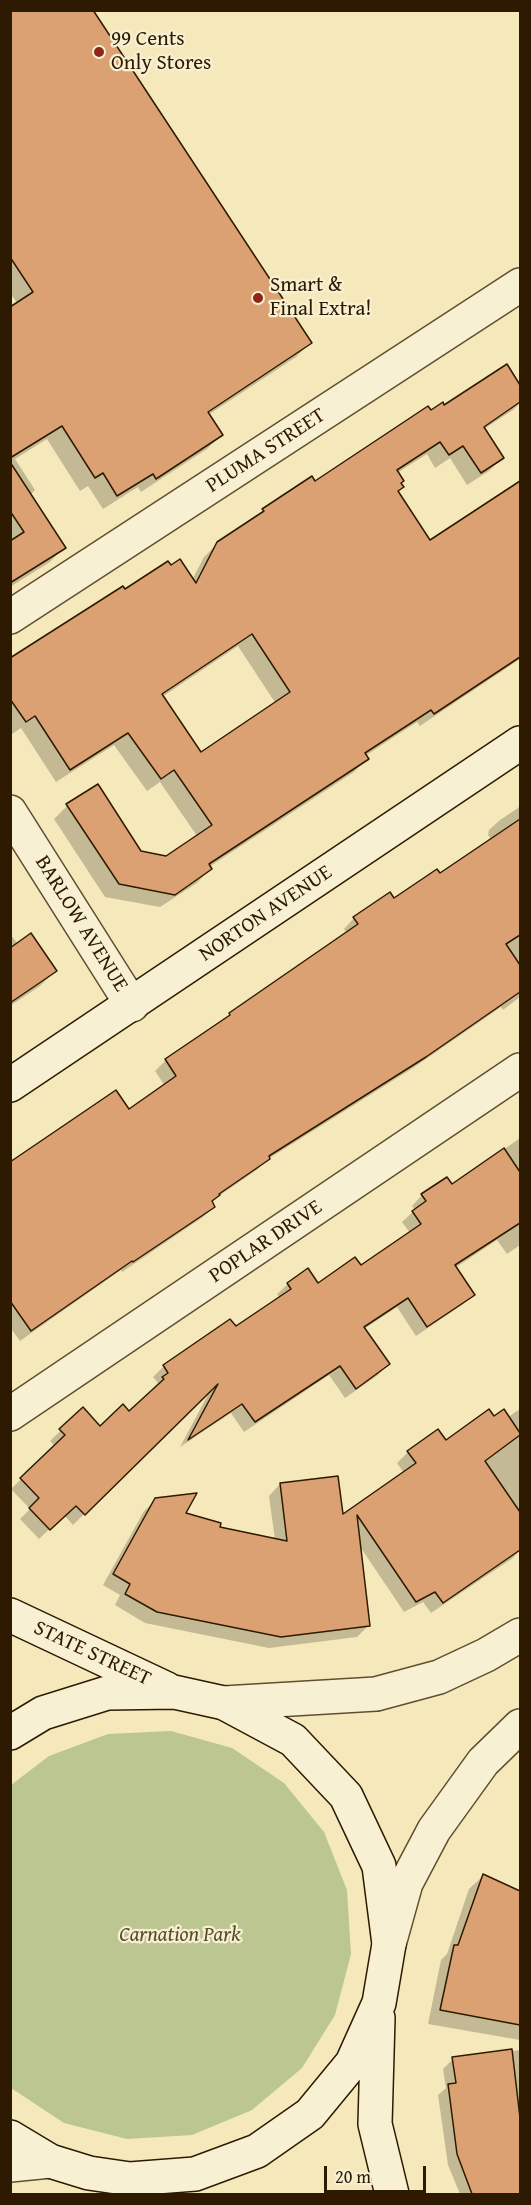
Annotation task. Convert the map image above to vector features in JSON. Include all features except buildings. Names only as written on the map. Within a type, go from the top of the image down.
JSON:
[{"type":"street","name":"PLUMA STREET","points":[[10,617],[520,285]]},
{"type":"street","name":"NORTON AVENUE","points":[[10,1085],[520,743]]},
{"type":"street","name":"BARLOW AVENUE","points":[[10,812],[132,1005]]},
{"type":"street","name":"POPLAR DRIVE","points":[[10,1414],[520,1070]]},
{"type":"street","name":"STATE STREET","points":[[10,1615],[174,1692]]},
{"type":"street","points":[[224,1704],[376,1694],[439,1677],[486,1655],[520,1635]]},
{"type":"street","points":[[10,1733],[43,1713],[107,1693],[174,1692],[224,1704],[293,1740],[346,1796],[379,1866],[389,1944]]},
{"type":"street","points":[[392,2194],[375,2124],[379,2003],[389,1944],[406,1883],[434,1830],[483,1762],[520,1726]]},
{"type":"street","points":[[130,2179],[195,2174],[257,2151],[310,2114],[352,2063],[379,2003]]},
{"type":"street","points":[[10,2137],[50,2161],[89,2173],[130,2179],[170,2194]]},
{"type":"street","points":[[10,2165],[50,2161]]},
{"type":"green space","name":"Carnation Park","points":[[171,1731],[232,1748],[284,1783],[324,1832],[347,1890],[351,1954],[335,2015],[302,2068],[252,2110],[192,2135],[127,2139],[64,2123],[11,2088],[11,1785],[49,1756],[108,1734]]},
{"type":"place","name":"99 Cents Only Stores","points":[[99,52]]},
{"type":"place","name":"Smart & Final Extra!","points":[[258,298]]}]
